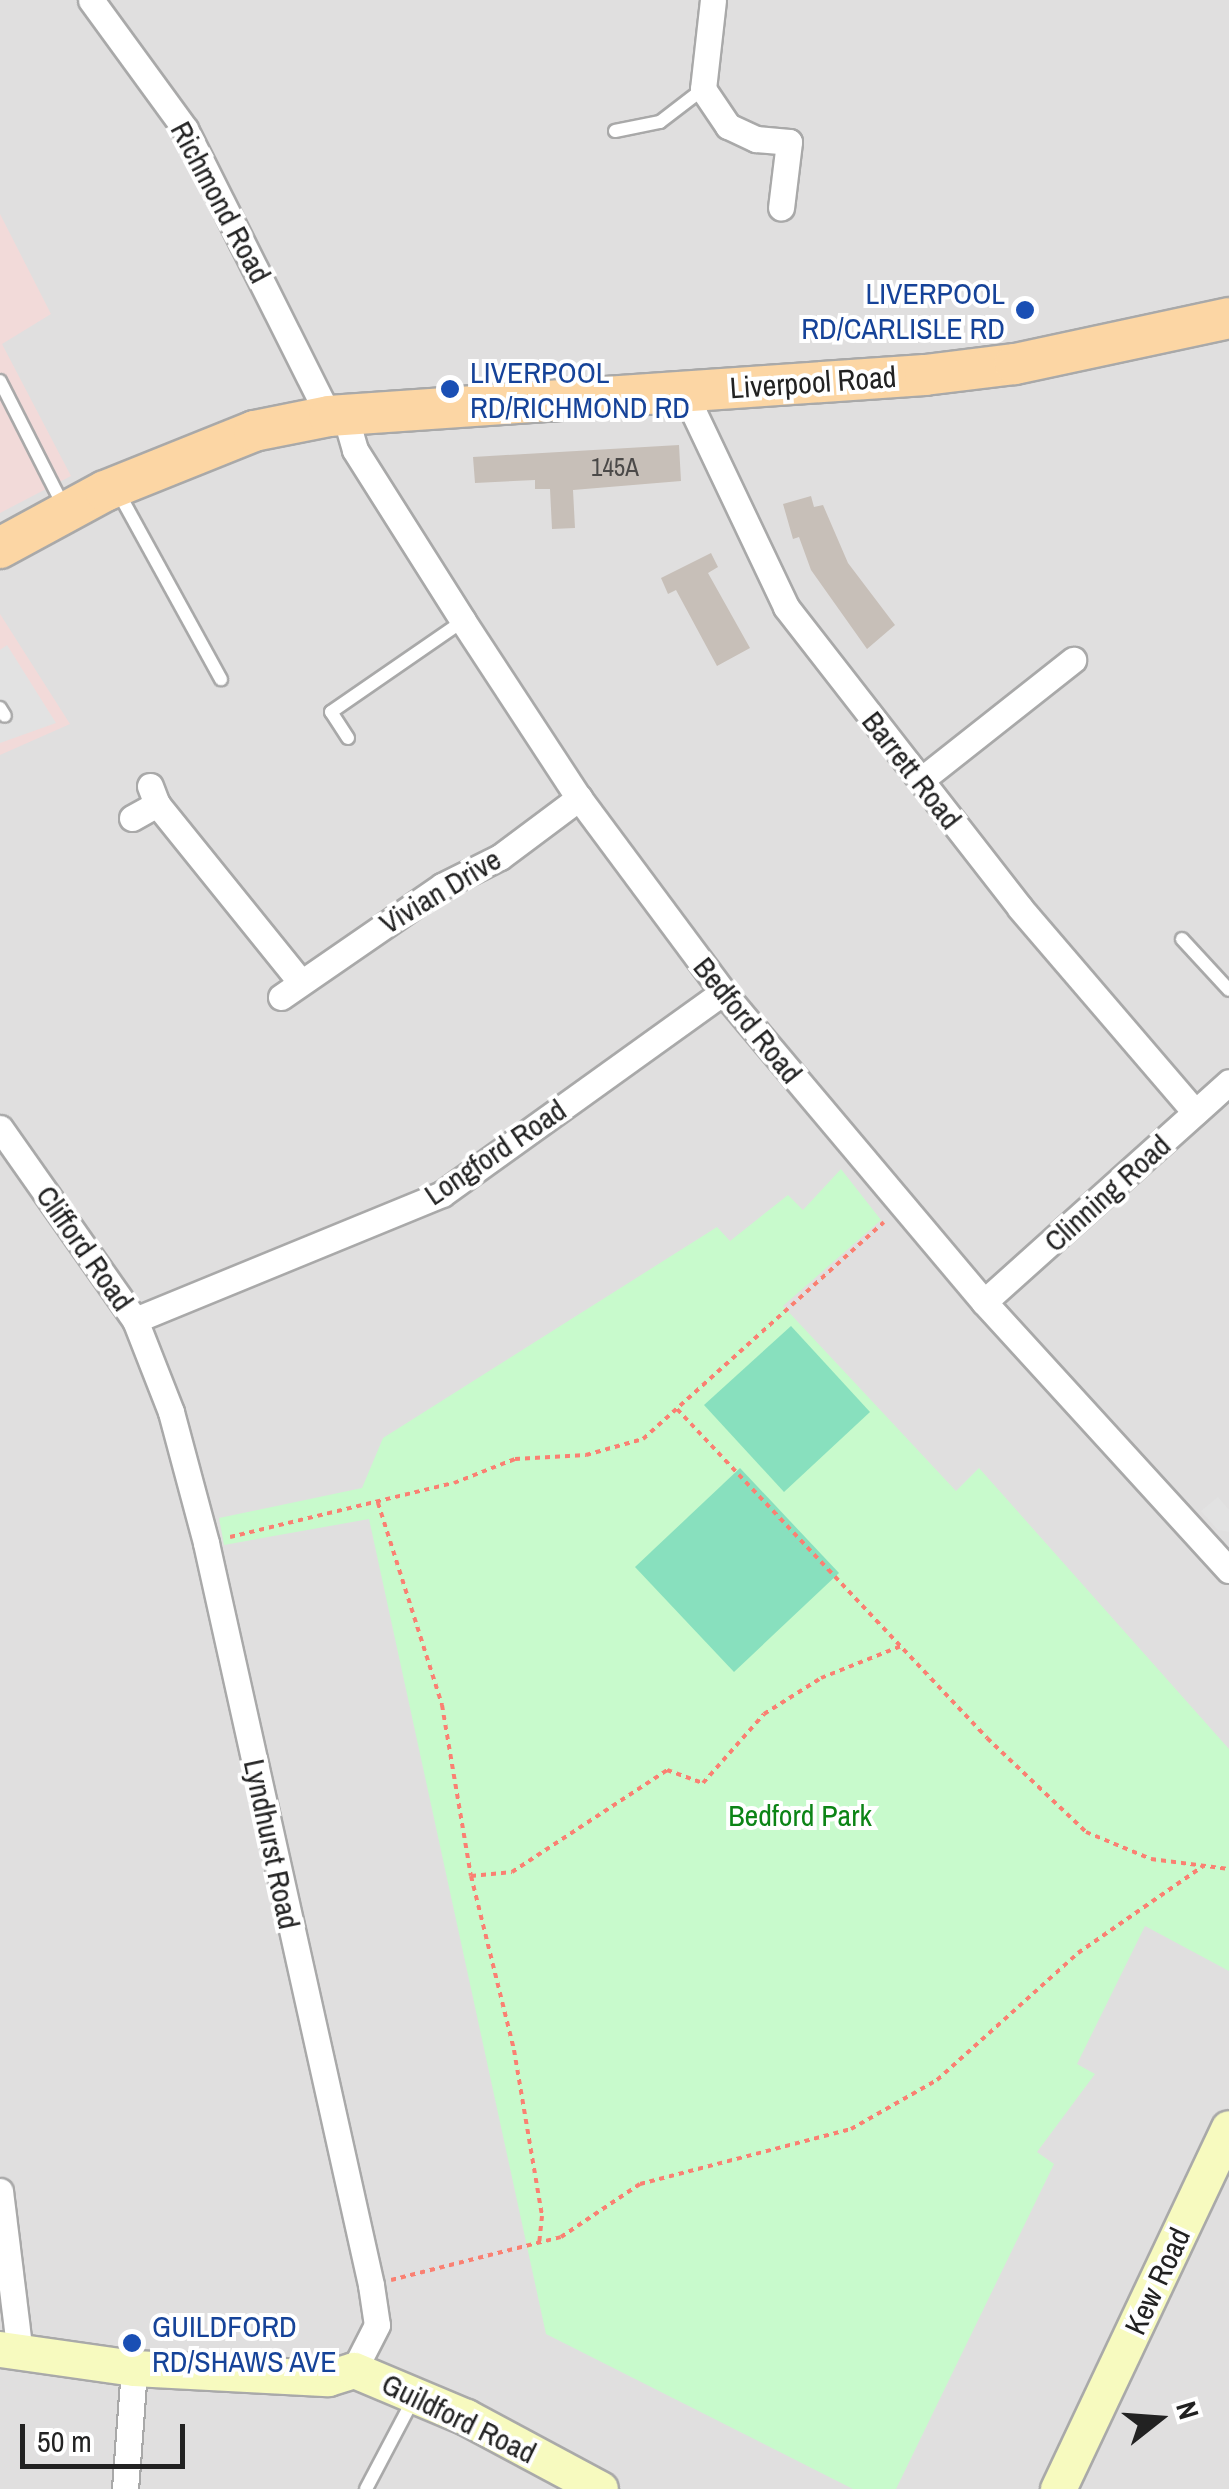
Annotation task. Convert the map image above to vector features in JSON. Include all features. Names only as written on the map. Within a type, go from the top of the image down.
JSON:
[{"type":"main road","name":"Liverpool Road","points":[[0,548],[116,488],[254,431],[337,415],[1015,364],[1229,318]]},
{"type":"street","name":"Richmond Road","points":[[92,0],[185,129],[337,415]]},
{"type":"street","points":[[713,0],[703,89],[728,126],[756,139],[789,142],[781,208]]},
{"type":"street","name":"Barrett Road","points":[[692,390],[694,414],[786,606],[921,780],[1195,1112]]},
{"type":"street","name":"Bedford Road","points":[[337,415],[463,621],[579,798],[722,992],[984,1302],[1229,1570]]},
{"type":"street","points":[[921,780],[1074,660]]},
{"type":"street","name":"Vivian Drive","points":[[132,818],[154,795],[290,988],[442,886],[500,857],[579,798]]},
{"type":"street","name":"Longford Road","points":[[135,1320],[442,1194],[722,992]]},
{"type":"street","name":"Clinning Road","points":[[984,1302],[1229,1082]]},
{"type":"street","name":"Clifford Road","points":[[0,1128],[135,1320]]},
{"type":"street","name":"Lyndhurst Road","points":[[135,1320],[171,1412],[206,1543],[371,2284],[377,2324],[354,2370]]},
{"type":"street","name":"Kew Road","points":[[1058,2489],[1229,2128]]},
{"type":"street","points":[[0,2191],[10,2351]]},
{"type":"street","name":"Guildford Road","points":[[10,2351],[134,2368],[328,2378],[354,2370],[416,2394],[600,2489]]},
{"type":"street","points":[[125,2489],[134,2368]]},
{"type":"lane","points":[[616,132],[660,122],[703,89]]},
{"type":"lane","points":[[0,381],[67,512]]},
{"type":"lane","points":[[116,488],[221,679]]},
{"type":"lane","points":[[348,738],[331,712],[463,621]]},
{"type":"lane","points":[[1182,939],[1229,990]]},
{"type":"lane","points":[[366,2489],[416,2394]]},
{"type":"path","points":[[206,1543],[378,1503],[515,1459],[586,1455],[643,1439],[902,1207]]},
{"type":"path","points":[[677,1409],[900,1646],[1086,1832],[1151,1859],[1229,1868]]},
{"type":"path","points":[[378,1503],[442,1706],[471,1876],[514,2050],[542,2216],[539,2242]]},
{"type":"path","points":[[471,1876],[512,1872],[667,1770],[702,1783],[764,1714],[821,1678],[900,1646]]},
{"type":"path","points":[[371,2284],[562,2237],[640,2184],[782,2150],[868,2119],[937,2080],[1078,1953],[1203,1866]]},
{"type":"shaded area","points":[[0,0],[1229,0],[1229,2489],[0,2489]]},
{"type":"shaded area","points":[[0,214],[51,314],[2,344],[71,476],[0,513]]},
{"type":"shaded area","points":[[0,614],[70,724],[0,755]]},
{"type":"shaded area","points":[[7,645],[56,723],[0,743],[0,650]]},
{"type":"shaded area","points":[[1218,1497],[1229,1510],[1229,1532],[1218,1530],[1201,1511]]},
{"type":"green space","name":"Bedford Park","points":[[841,1169],[881,1220],[783,1306],[956,1491],[979,1468],[1229,1749],[1229,1971],[1145,1926],[1077,2064],[1095,2074],[1037,2152],[1054,2164],[896,2489],[853,2489],[546,2334],[369,1519],[224,1545],[219,1518],[362,1488],[383,1438],[717,1227],[730,1241],[788,1195],[803,1210]]},
{"type":"green space","points":[[791,1326],[870,1412],[784,1492],[704,1405]]},
{"type":"green space","points":[[740,1468],[839,1573],[734,1672],[635,1567]]},
{"type":"building","points":[[679,445],[681,481],[573,490],[575,528],[552,529],[550,489],[535,489],[535,480],[475,483],[473,457]]},
{"type":"building","points":[[811,496],[814,507],[823,505],[848,563],[895,625],[867,649],[811,570],[799,537],[793,539],[783,504]]},
{"type":"building","points":[[711,553],[718,567],[708,573],[750,648],[717,666],[676,590],[668,594],[661,578]]},
{"type":"place","name":"LIVERPOOL RD/CARLISLE RD","points":[[1025,310]]},
{"type":"place","name":"LIVERPOOL RD/RICHMOND RD","points":[[450,389]]},
{"type":"place","name":"GUILDFORD RD/SHAWS AVE","points":[[132,2343]]}]
